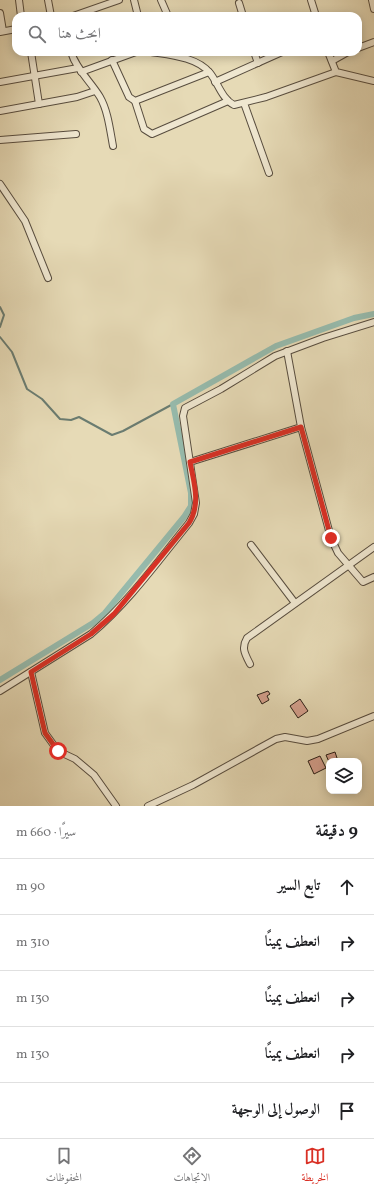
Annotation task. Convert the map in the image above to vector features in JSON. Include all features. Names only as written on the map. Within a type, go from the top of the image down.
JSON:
[{"type":"street","points":[[18,0],[20,12]]},
{"type":"street","points":[[48,0],[50,12]]},
{"type":"street","points":[[84,12],[119,0]]},
{"type":"street","points":[[134,0],[137,12]]},
{"type":"street","points":[[160,0],[166,12]]},
{"type":"street","points":[[311,0],[315,12]]},
{"type":"street","points":[[372,0],[374,9]]},
{"type":"street","points":[[239,3],[242,12]]},
{"type":"street","points":[[0,13],[1,31],[12,30]]},
{"type":"street","points":[[362,46],[374,42]]},
{"type":"street","points":[[32,56],[39,104]]},
{"type":"street","points":[[73,56],[80,70],[96,91],[104,107],[113,146]]},
{"type":"street","points":[[0,82],[80,70],[124,56]]},
{"type":"street","points":[[169,56],[183,59],[201,66],[209,72],[228,102],[234,105],[266,98],[336,72],[374,81]]},
{"type":"street","points":[[255,56],[258,63]]},
{"type":"street","points":[[215,82],[273,56]]},
{"type":"street","points":[[330,56],[336,72]]},
{"type":"street","points":[[332,61],[341,56]]},
{"type":"street","points":[[112,60],[129,97],[135,101],[144,129],[152,134],[228,102]]},
{"type":"street","points":[[135,101],[209,72]]},
{"type":"street","points":[[0,111],[77,97],[96,91]]},
{"type":"street","points":[[244,103],[269,173]]},
{"type":"street","points":[[0,139],[76,134]]},
{"type":"street","points":[[0,184],[29,227],[48,278]]},
{"type":"street","points":[[0,691],[91,634],[114,614],[189,523],[194,514],[196,504],[183,416],[185,408],[221,389],[263,362],[323,338],[374,322]]},
{"type":"street","points":[[288,351],[301,427],[331,538],[338,553],[363,582],[374,577]]},
{"type":"street","points":[[190,462],[301,427]]},
{"type":"street","points":[[251,545],[295,603]]},
{"type":"street","points":[[250,664],[244,650],[244,642],[247,638],[374,547]]},
{"type":"street","points":[[31,672],[45,733],[58,751],[75,759],[94,775],[116,806]]},
{"type":"street","points":[[148,806],[193,785],[270,742],[285,737],[307,741],[318,739],[374,716]]},
{"type":"building","points":[[268,691],[270,694],[267,696],[269,700],[262,704],[257,695]]},
{"type":"building","points":[[300,699],[308,711],[298,718],[290,706]]},
{"type":"building","points":[[335,752],[337,758],[327,758],[326,755]]},
{"type":"building","points":[[320,756],[326,768],[314,774],[308,761]]},
{"type":"waterway","points":[[0,307],[4,315],[0,327]]},
{"type":"waterway","points":[[0,680],[93,623],[105,613],[184,517],[191,506],[191,493],[173,404],[276,346],[354,318],[374,314]]},
{"type":"waterway","points":[[0,337],[12,352],[27,389],[42,399],[60,419],[71,420],[79,417],[112,435],[123,431],[173,404]]},
{"type":"route","points":[[58,751],[45,733],[31,672],[91,634],[114,614],[189,523],[194,514],[196,504],[196,494],[190,462],[301,427],[331,538]]}]
